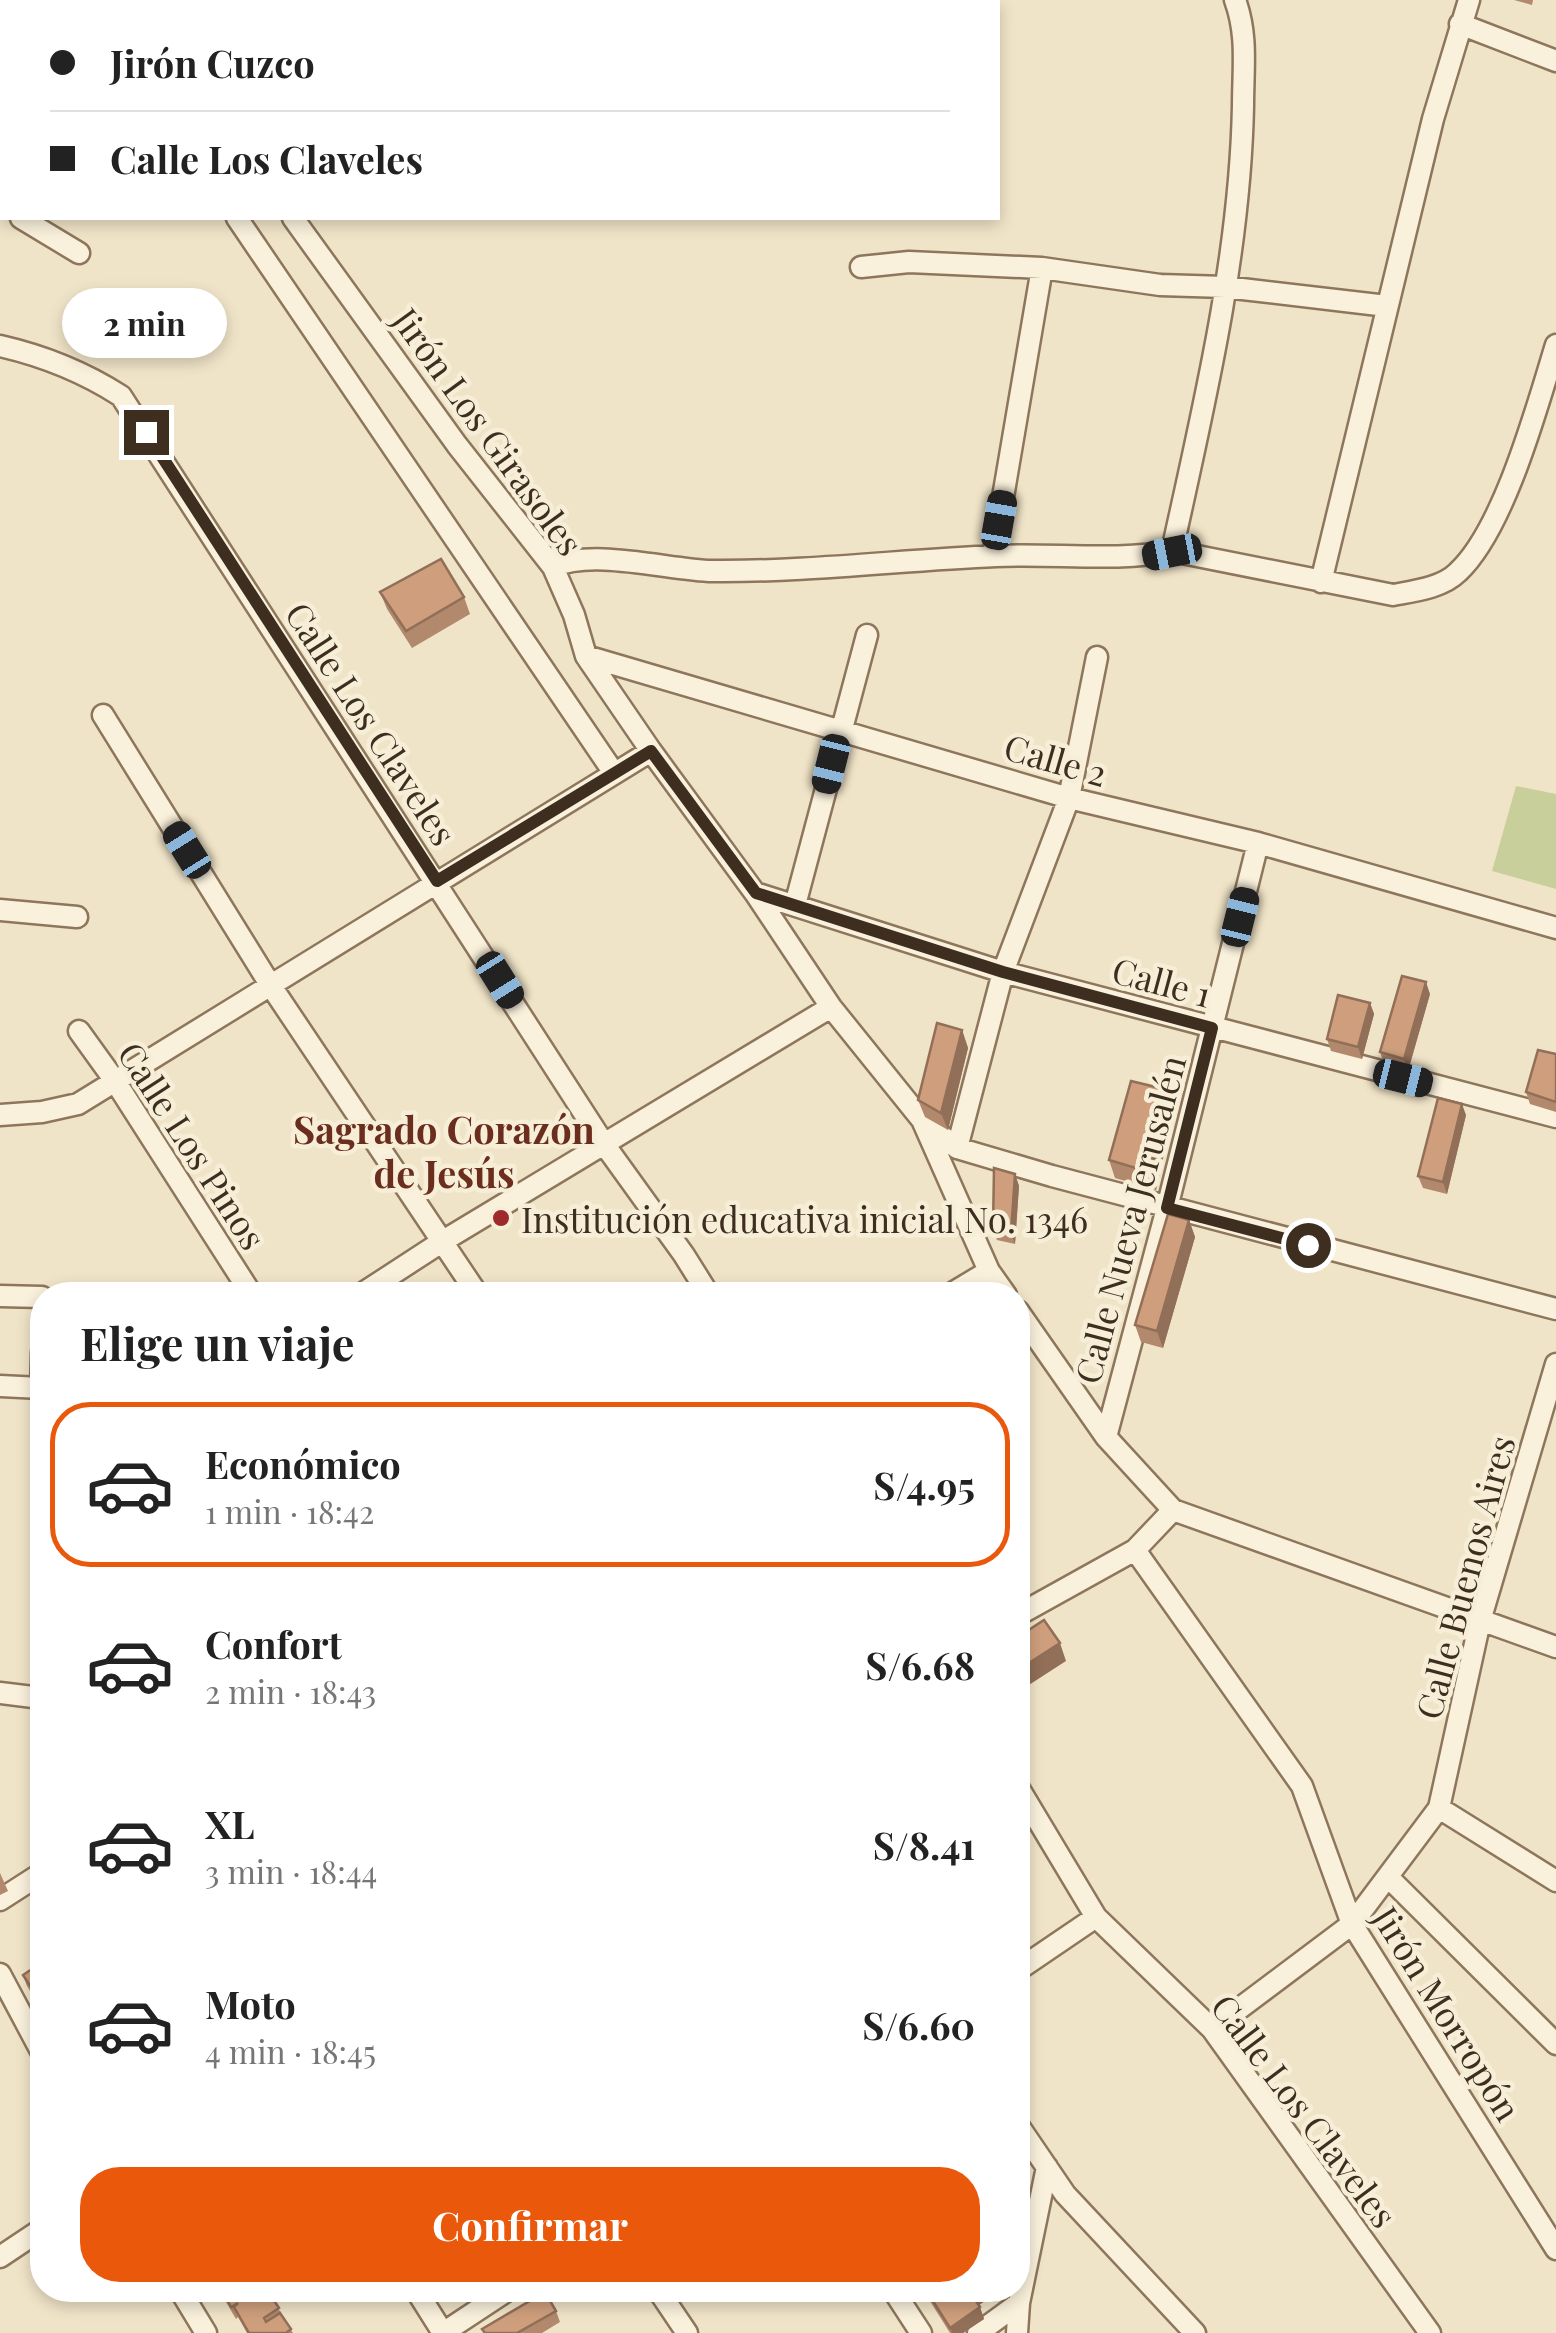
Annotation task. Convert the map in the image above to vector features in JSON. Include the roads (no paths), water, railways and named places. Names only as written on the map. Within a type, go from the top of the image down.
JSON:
[{"type":"street","points":[[1172,552],[1232,255],[1243,154],[1245,34],[1235,0]]},
{"type":"street","points":[[1321,582],[1387,306],[1460,24],[1470,0]]},
{"type":"street","points":[[1460,24],[1556,61]]},
{"type":"street","points":[[25,220],[79,254]]},
{"type":"street","points":[[238,220],[614,774]]},
{"type":"street","name":"Jirón Los Girasoles","points":[[295,220],[457,445],[553,566],[586,656],[756,893],[831,1008],[922,1120],[997,1282]]},
{"type":"street","points":[[861,267],[926,262],[1042,268],[1160,285],[1225,286],[1387,306]]},
{"type":"street","points":[[993,556],[1042,268]]},
{"type":"street","points":[[553,566],[578,560],[759,571],[993,556],[1146,556],[1172,552],[1393,595],[1426,588],[1461,570],[1478,549],[1503,497],[1556,345]]},
{"type":"street","name":"Calle Los Claveles","points":[[0,346],[42,356],[92,378],[120,396],[604,1144],[701,1282]]},
{"type":"street","points":[[795,905],[866,635]]},
{"type":"street","name":"Calle 2","points":[[586,656],[1069,798],[1258,843],[1556,928]]},
{"type":"street","points":[[956,1148],[1003,972],[1069,798],[1097,657]]},
{"type":"street","points":[[103,715],[271,986],[470,1282]]},
{"type":"street","points":[[0,1115],[78,1104],[651,751]]},
{"type":"street","name":"Calle Nueva Jerusalén","points":[[1106,1436],[1258,843]]},
{"type":"street","name":"Calle 1","points":[[756,893],[1003,972],[1556,1117]]},
{"type":"street","points":[[0,910],[76,916]]},
{"type":"street","points":[[380,1282],[831,1008]]},
{"type":"street","name":"Calle Los Pinos","points":[[79,1030],[244,1282]]},
{"type":"street","points":[[922,1120],[956,1148],[1167,1208],[1556,1309]]},
{"type":"street","points":[[971,1282],[989,1271]]},
{"type":"street","points":[[0,1296],[30,1297]]},
{"type":"street","points":[[1030,1328],[1106,1436],[1173,1510],[1556,1647]]},
{"type":"street","name":"Calle Buenos Aires","points":[[1439,1808],[1480,1620],[1556,1364]]},
{"type":"street","points":[[0,1386],[30,1387]]},
{"type":"street","points":[[1030,1608],[1135,1550],[1173,1510]]},
{"type":"street","name":"Jirón Morropón","points":[[1135,1550],[1302,1786],[1352,1924],[1556,2249]]},
{"type":"street","points":[[0,1694],[30,1695]]},
{"type":"street","name":"Calle Los Claveles","points":[[1030,1807],[1096,1917],[1212,2029],[1430,2333]]},
{"type":"street","points":[[1212,2029],[1352,1924],[1439,1808],[1556,1881]]},
{"type":"street","points":[[1388,1877],[1556,2044]]},
{"type":"street","points":[[0,1900],[30,1881]]},
{"type":"street","points":[[1030,1962],[1096,1917]]},
{"type":"street","points":[[0,1974],[30,2030]]},
{"type":"street","points":[[1030,2142],[1065,2194],[1195,2333]]},
{"type":"street","points":[[1030,2247],[1047,2167]]},
{"type":"street","points":[[0,2258],[30,2237]]},
{"type":"street","points":[[187,2302],[206,2333]]},
{"type":"street","points":[[424,2302],[443,2333],[490,2302]]},
{"type":"street","points":[[666,2302],[687,2333]]},
{"type":"street","points":[[901,2302],[922,2333]]},
{"type":"street","points":[[978,2333],[1018,2304]]},
{"type":"street","points":[[1017,2333],[1018,2304]]},
{"type":"place","name":"Institución educativa inicial No. 1346","points":[[501,1218]]},
{"type":"district","name":"Sagrado Corazón de Jesús","points":[[444,1150]]}]
